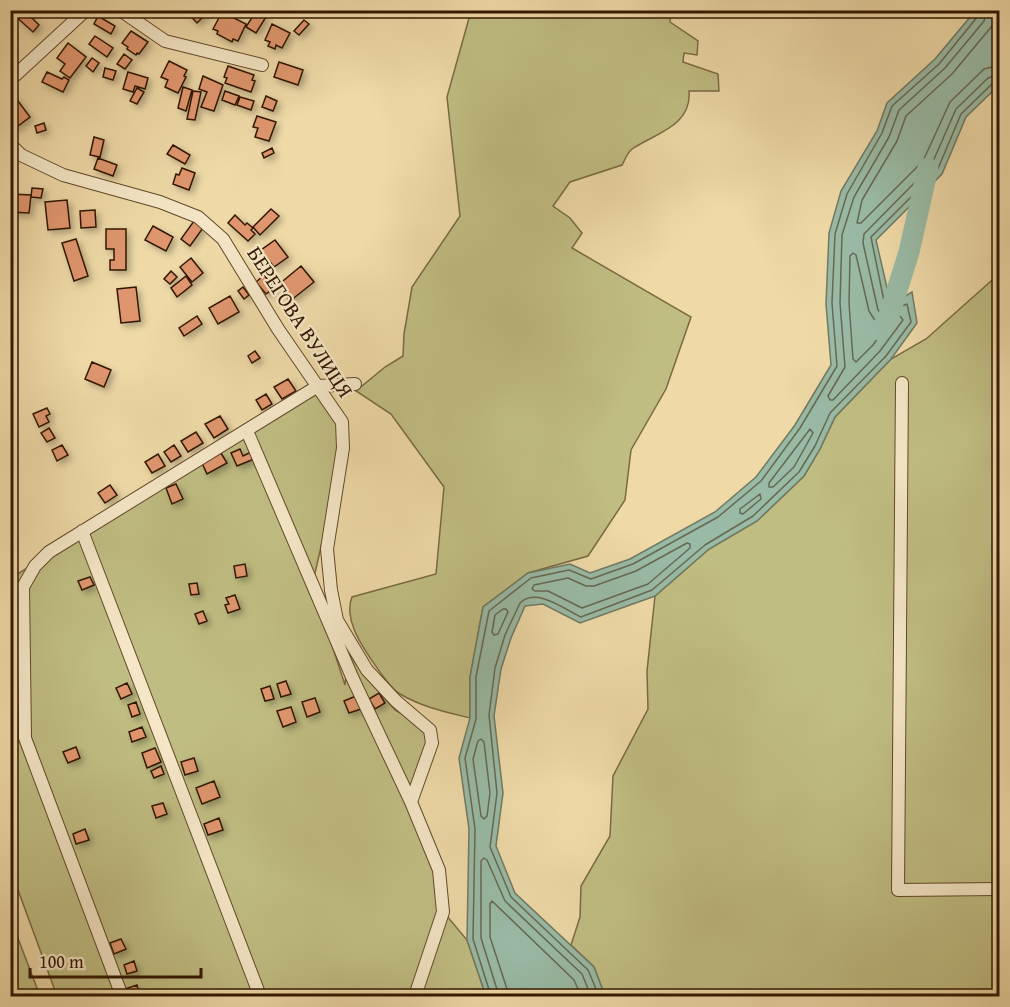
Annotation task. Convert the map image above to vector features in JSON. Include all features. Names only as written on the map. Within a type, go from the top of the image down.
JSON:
[{"type":"street","points":[[10,81],[86,10]]},
{"type":"street","points":[[120,10],[165,41],[262,65]]},
{"type":"street","name":"БЕРЕГОВА ВУЛИЦЯ","points":[[10,144],[21,155],[63,175],[160,202],[198,217],[223,239],[278,329],[342,422],[343,448],[327,549],[331,590],[337,620],[367,670],[396,701],[430,730],[432,735],[428,757],[411,802]]},
{"type":"street","points":[[902,383],[898,890],[999,890]]},
{"type":"street","points":[[122,996],[24,738],[23,587],[36,566],[49,552],[318,386],[355,384]]},
{"type":"street","points":[[247,431],[352,677],[411,802],[439,870],[443,912],[415,996]]},
{"type":"street","points":[[82,531],[260,996]]},
{"type":"shaded area","points":[[471,11],[671,11],[670,22],[698,41],[697,55],[684,53],[683,62],[718,74],[719,91],[689,91],[685,113],[679,121],[632,149],[622,165],[570,182],[553,206],[570,218],[582,233],[572,248],[691,317],[666,389],[631,450],[625,500],[588,556],[528,573],[483,607],[470,677],[470,718],[425,706],[408,699],[395,690],[381,674],[357,636],[350,609],[352,597],[436,574],[444,487],[391,414],[356,391],[385,367],[403,356],[404,334],[412,287],[460,216],[447,97]]},
{"type":"shaded area","points":[[999,274],[999,996],[605,996],[594,967],[571,945],[580,917],[581,886],[610,836],[613,776],[648,709],[647,671],[655,596],[709,549],[757,521],[804,476],[835,417],[891,359],[926,339]]},
{"type":"shaded area","points":[[319,390],[341,423],[327,520],[311,591],[345,685],[348,652],[363,674],[395,710],[426,731],[426,755],[413,786],[435,863],[441,909],[467,940],[486,996],[57,996],[11,871],[11,578]]},
{"type":"shaded area","points":[[11,920],[40,996],[11,996]]},
{"type":"water","points":[[976,10],[999,11],[999,85],[966,117],[942,174],[876,240],[891,305],[912,292],[917,323],[891,359],[835,417],[804,476],[757,521],[709,549],[655,596],[580,623],[543,604],[525,606],[501,669],[494,716],[503,793],[496,846],[515,893],[594,967],[605,996],[486,996],[467,940],[469,829],[459,758],[470,718],[470,677],[483,607],[528,573],[570,564],[590,573],[630,559],[715,512],[756,477],[795,425],[831,365],[826,304],[829,233],[841,191],[877,131],[887,103],[935,59]]},
{"type":"building","points":[[16,10],[24,10],[39,25],[33,32],[13,14]]},
{"type":"building","points":[[185,10],[206,10],[208,12],[197,23]]},
{"type":"building","points":[[256,11],[266,17],[256,33],[246,27]]},
{"type":"building","points":[[222,12],[246,24],[238,41],[233,39],[232,42],[217,34],[218,31],[213,29]]},
{"type":"building","points":[[98,16],[115,26],[111,34],[94,24]]},
{"type":"building","points":[[304,20],[309,24],[299,35],[294,31]]},
{"type":"building","points":[[272,24],[290,33],[282,48],[276,45],[275,49],[268,46],[270,42],[265,40]]},
{"type":"building","points":[[131,31],[148,42],[136,55],[122,43]]},
{"type":"building","points":[[95,36],[113,48],[107,57],[89,44]]},
{"type":"building","points":[[68,43],[86,57],[70,78],[60,71],[65,64],[57,58]]},
{"type":"building","points":[[124,54],[132,60],[125,69],[117,64]]},
{"type":"building","points":[[92,58],[99,63],[93,72],[86,66]]},
{"type":"building","points":[[169,61],[187,70],[178,93],[165,87],[168,80],[161,77]]},
{"type":"building","points":[[279,62],[303,70],[298,85],[274,77]]},
{"type":"building","points":[[228,66],[254,75],[252,80],[255,81],[251,92],[225,83],[227,78],[224,77]]},
{"type":"building","points":[[105,68],[116,71],[113,80],[103,77]]},
{"type":"building","points":[[47,72],[69,80],[63,92],[42,82]]},
{"type":"building","points":[[128,72],[148,78],[145,89],[135,86],[133,92],[123,89]]},
{"type":"building","points":[[203,76],[223,85],[214,111],[201,107],[207,92],[199,89]]},
{"type":"building","points":[[183,87],[192,90],[186,111],[178,108]]},
{"type":"building","points":[[137,88],[144,92],[137,104],[130,101]]},
{"type":"building","points":[[193,91],[201,92],[195,120],[187,119]]},
{"type":"building","points":[[225,91],[239,96],[235,105],[222,100]]},
{"type":"building","points":[[266,96],[277,101],[273,111],[262,107]]},
{"type":"building","points":[[15,97],[30,117],[14,129],[10,124],[10,100]]},
{"type":"building","points":[[240,97],[254,101],[251,110],[237,105]]},
{"type":"building","points":[[257,116],[276,122],[269,141],[255,137],[258,128],[253,127]]},
{"type":"building","points":[[44,123],[46,130],[37,133],[35,126]]},
{"type":"building","points":[[94,137],[104,140],[100,157],[90,155]]},
{"type":"building","points":[[173,145],[190,155],[185,164],[167,154]]},
{"type":"building","points":[[272,148],[274,153],[264,158],[262,153]]},
{"type":"building","points":[[98,158],[117,165],[113,176],[94,169]]},
{"type":"building","points":[[182,168],[195,173],[189,190],[173,184],[176,174],[179,175]]},
{"type":"building","points":[[32,188],[43,189],[41,198],[31,197]]},
{"type":"building","points":[[10,194],[31,195],[29,213],[10,212]]},
{"type":"building","points":[[67,200],[70,228],[48,230],[45,202]]},
{"type":"building","points":[[271,209],[279,216],[260,235],[253,227]]},
{"type":"building","points":[[95,210],[96,227],[81,228],[80,211]]},
{"type":"building","points":[[235,215],[245,225],[247,223],[253,228],[251,230],[255,234],[248,241],[228,223]]},
{"type":"building","points":[[194,221],[203,228],[190,246],[181,239]]},
{"type":"building","points":[[153,226],[173,237],[166,251],[145,240]]},
{"type":"building","points":[[106,229],[126,229],[126,270],[110,270],[110,260],[114,260],[114,249],[106,249]]},
{"type":"building","points":[[76,239],[88,276],[74,281],[62,243]]},
{"type":"building","points":[[275,240],[288,257],[274,267],[261,250]]},
{"type":"building","points":[[191,258],[203,273],[192,282],[180,267]]},
{"type":"building","points":[[301,266],[314,282],[290,301],[278,285]]},
{"type":"building","points":[[171,271],[177,277],[170,284],[164,279]]},
{"type":"building","points":[[264,275],[274,288],[266,294],[256,282]]},
{"type":"building","points":[[186,276],[192,285],[177,297],[171,288]]},
{"type":"building","points":[[136,287],[140,321],[121,323],[117,289]]},
{"type":"building","points":[[243,287],[249,295],[244,299],[238,291]]},
{"type":"building","points":[[230,296],[239,312],[218,324],[209,308]]},
{"type":"building","points":[[197,316],[202,324],[184,336],[179,328]]},
{"type":"building","points":[[255,351],[260,358],[252,363],[248,356]]},
{"type":"building","points":[[92,362],[111,370],[104,387],[85,379]]},
{"type":"building","points":[[288,379],[296,391],[282,399],[274,387]]},
{"type":"building","points":[[266,394],[272,404],[262,410],[256,400]]},
{"type":"building","points":[[47,408],[50,414],[46,416],[49,422],[39,427],[33,414]]},
{"type":"building","points":[[220,416],[228,429],[214,438],[205,424]]},
{"type":"building","points":[[49,428],[55,438],[47,442],[41,433]]},
{"type":"building","points":[[196,432],[203,443],[188,452],[181,441]]},
{"type":"building","points":[[62,445],[68,455],[57,461],[52,450]]},
{"type":"building","points":[[174,445],[181,456],[171,462],[164,452]]},
{"type":"building","points":[[240,449],[243,456],[251,452],[254,459],[237,466],[231,453]]},
{"type":"building","points":[[221,453],[227,463],[207,474],[202,463]]},
{"type":"building","points":[[158,454],[165,466],[152,473],[145,462]]},
{"type":"building","points":[[176,484],[183,499],[172,504],[166,488]]},
{"type":"building","points":[[110,485],[117,495],[105,503],[98,493]]},
{"type":"building","points":[[245,564],[247,576],[236,578],[234,566]]},
{"type":"building","points":[[90,577],[94,585],[82,590],[78,581]]},
{"type":"building","points":[[197,583],[199,594],[191,595],[189,584]]},
{"type":"building","points":[[235,595],[240,609],[228,613],[225,605],[229,604],[226,598]]},
{"type":"building","points":[[203,611],[207,621],[199,624],[195,614]]},
{"type":"building","points":[[286,681],[291,694],[281,697],[277,684]]},
{"type":"building","points":[[127,683],[132,694],[121,699],[116,688]]},
{"type":"building","points":[[270,686],[274,699],[265,701],[261,689]]},
{"type":"building","points":[[379,693],[385,703],[375,709],[369,699]]},
{"type":"building","points":[[356,696],[361,709],[349,713],[344,701]]},
{"type":"building","points":[[315,698],[320,712],[307,717],[302,702]]},
{"type":"building","points":[[136,702],[140,714],[132,717],[128,705]]},
{"type":"building","points":[[291,707],[296,722],[283,727],[277,711]]},
{"type":"building","points":[[142,727],[146,737],[132,742],[129,732]]},
{"type":"building","points":[[76,747],[80,758],[68,763],[63,752]]},
{"type":"building","points":[[155,748],[161,762],[147,768],[142,753]]},
{"type":"building","points":[[194,758],[198,771],[185,775],[181,762]]},
{"type":"building","points":[[161,766],[164,774],[154,778],[151,771]]},
{"type":"building","points":[[214,781],[220,797],[202,804],[196,788]]},
{"type":"building","points":[[163,803],[167,814],[156,818],[152,806]]},
{"type":"building","points":[[219,818],[223,830],[208,835],[204,824]]},
{"type":"building","points":[[85,829],[89,840],[76,844],[73,834]]},
{"type":"building","points":[[121,939],[126,949],[114,954],[110,943]]},
{"type":"building","points":[[134,961],[137,971],[127,974],[124,965]]},
{"type":"building","points":[[137,985],[139,993],[128,996],[125,989]]},
{"type":"waterway","points":[[880,330],[887,322],[909,252],[928,168]]}]
